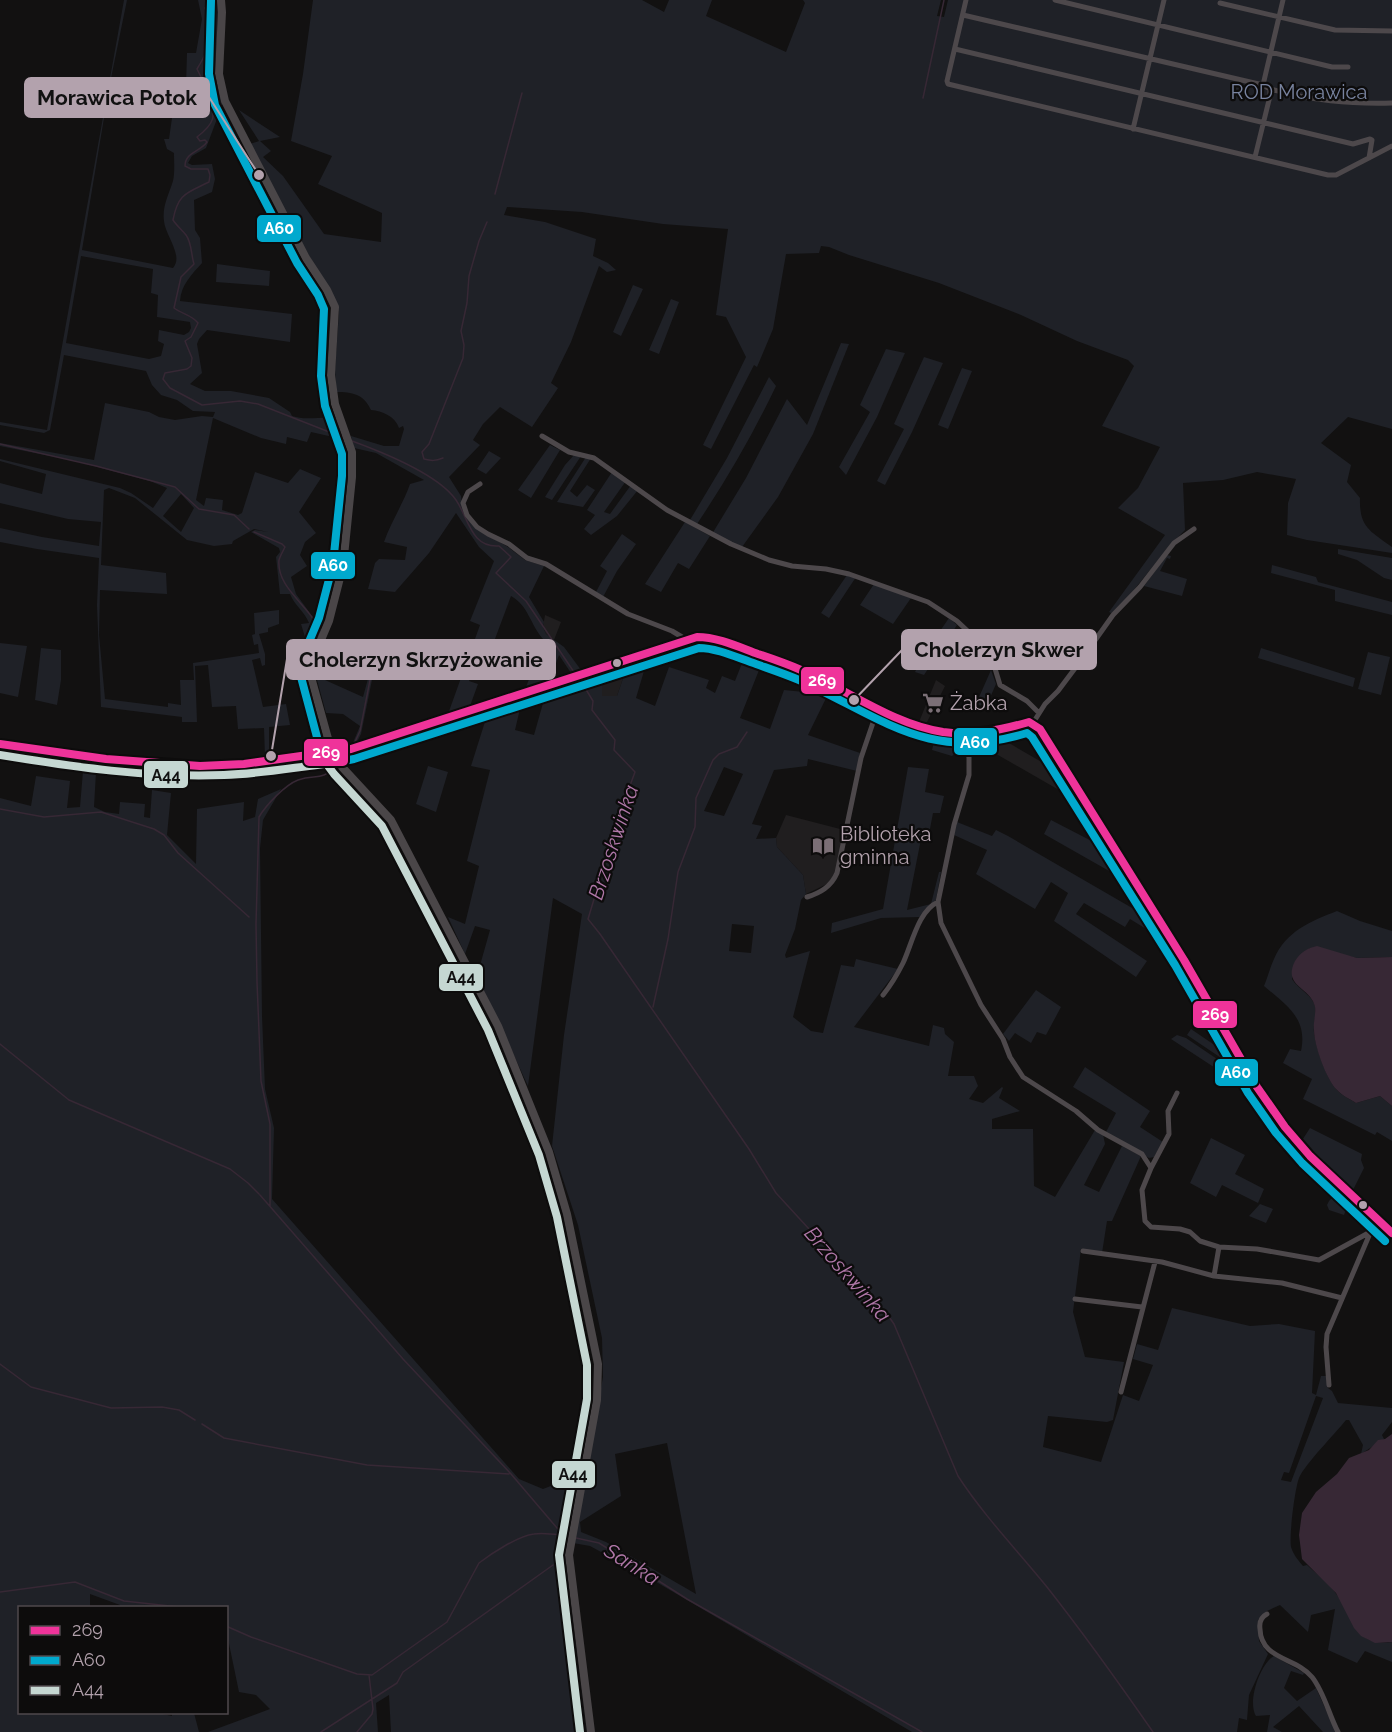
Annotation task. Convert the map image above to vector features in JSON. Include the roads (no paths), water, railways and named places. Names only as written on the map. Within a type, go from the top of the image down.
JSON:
[{"type":"street","points":[[221,0],[219,74],[225,101],[306,258],[335,307],[331,375],[335,404],[347,435],[353,462],[342,566],[329,621],[311,668],[311,677],[332,753],[391,820],[498,1026],[549,1152],[567,1214],[598,1364],[597,1400],[569,1566],[591,1732]]},
{"type":"street","points":[[966,0],[948,84],[1328,176],[1336,175],[1392,146]]},
{"type":"street","points":[[1055,0],[1332,67],[1348,67]]},
{"type":"street","points":[[1133,129],[1164,0]]},
{"type":"street","points":[[1263,85],[1283,0]]},
{"type":"street","points":[[1220,3],[1335,30],[1392,31]]},
{"type":"street","points":[[963,15],[1263,85],[1270,89],[1320,101],[1351,104],[1392,103]]},
{"type":"street","points":[[955,49],[1353,144],[1370,139],[1372,140],[1369,158]]},
{"type":"street","points":[[1255,157],[1270,89]]},
{"type":"street","points":[[542,436],[569,452],[594,458],[668,510],[738,548],[792,566],[849,574],[928,602],[957,621],[984,645],[990,652],[1000,685],[1027,701],[1040,712]]},
{"type":"street","points":[[480,484],[468,492],[463,503],[467,515],[477,527],[527,558],[546,564],[628,614],[672,631],[687,640]]},
{"type":"street","points":[[1033,723],[1113,615],[1140,587],[1167,550],[1194,529]]},
{"type":"street","points":[[0,744],[94,758],[176,765],[244,764],[332,753],[351,749],[687,640],[706,638],[745,649],[811,674],[878,708],[919,726],[942,732],[992,732],[1026,722],[1033,723],[1046,738],[1184,960],[1257,1087],[1285,1127],[1310,1156],[1392,1233]]},
{"type":"street","points":[[807,897],[825,890],[837,873],[861,758],[878,708]]},
{"type":"street","points":[[961,733],[969,757],[969,775],[954,825],[939,902],[941,923],[981,1005],[1003,1039],[1010,1057],[1023,1077],[1076,1111],[1098,1130],[1142,1154],[1151,1168]]},
{"type":"street","points":[[883,995],[903,964],[922,919],[934,904],[939,902]]},
{"type":"street","points":[[1177,1093],[1168,1111],[1169,1134],[1142,1191],[1145,1221],[1151,1227],[1186,1231],[1200,1241],[1219,1247],[1257,1249],[1319,1260],[1383,1225]]},
{"type":"street","points":[[1329,1385],[1326,1347],[1328,1334],[1341,1298],[1371,1231]]},
{"type":"street","points":[[1214,1276],[1219,1247]]},
{"type":"street","points":[[1083,1251],[1177,1265],[1214,1276],[1282,1283],[1341,1298]]},
{"type":"street","points":[[1121,1392],[1155,1262]]},
{"type":"street","points":[[1076,1299],[1142,1307]]},
{"type":"street","points":[[1267,1614],[1262,1617],[1259,1626],[1264,1644],[1271,1653],[1311,1676],[1338,1732]]},
{"type":"waterway","name":"Brzoskwinka","points":[[209,0],[205,8],[211,33],[209,46],[197,69],[208,83],[213,117],[211,123],[197,137],[200,141],[207,142],[187,158],[185,166],[191,169],[208,169],[209,182],[189,192],[181,199],[173,220],[188,238],[194,264],[181,277],[174,308],[198,323],[191,337],[185,341],[192,358],[191,366],[187,369],[165,373],[163,379],[170,388],[202,405],[240,401],[258,404],[342,437]]},
{"type":"waterway","points":[[923,98],[944,0]]},
{"type":"waterway","points":[[495,194],[522,93]]},
{"type":"waterway","points":[[443,458],[424,459],[422,452],[429,444],[463,358],[464,345],[461,331],[467,303],[469,276],[487,222]]},
{"type":"waterway","name":"Brzoskwinka","points":[[352,441],[408,465],[448,490],[477,537],[482,542],[499,546],[511,557],[496,573],[526,601],[574,672]]},
{"type":"waterway","points":[[0,444],[175,487],[199,509],[234,515],[249,529]]},
{"type":"waterway","points":[[254,532],[285,547],[279,560],[284,582],[312,618],[319,636]]},
{"type":"waterway","points":[[322,650],[334,661],[371,675],[360,731],[354,744]]},
{"type":"waterway","name":"Brzoskwinka","points":[[579,678],[593,701],[592,710],[615,740],[614,750],[635,772],[588,919],[749,1149],[776,1193],[894,1324],[958,1476],[990,1519],[1061,1605],[1153,1732]]},
{"type":"waterway","points":[[653,1007],[668,939],[678,872],[695,827],[696,798],[713,760],[719,754],[737,747],[747,732]]},
{"type":"waterway","points":[[342,761],[350,753]]},
{"type":"waterway","points":[[270,1206],[270,1124],[261,1081],[257,982],[259,817],[287,786],[304,778],[322,776],[337,765]]},
{"type":"waterway","points":[[0,809],[44,817],[101,812],[154,829],[164,835],[178,853],[249,917]]},
{"type":"waterway","points":[[0,1044],[69,1100],[230,1169],[259,1194]]},
{"type":"waterway","points":[[260,1195],[403,1359],[511,1474],[563,1535]]},
{"type":"waterway","points":[[0,1364],[31,1387],[111,1408],[162,1407],[179,1410],[195,1420]]},
{"type":"waterway","points":[[202,1424],[224,1438],[367,1465],[509,1474]]},
{"type":"waterway","name":"Sanka","points":[[228,1627],[357,1674],[372,1675],[447,1622],[479,1563],[484,1559],[528,1535],[543,1533],[568,1536]]},
{"type":"waterway","name":"Sanka","points":[[576,1538],[599,1543],[687,1599],[922,1732]]},
{"type":"waterway","points":[[321,1732],[397,1683],[403,1672],[553,1565]]},
{"type":"waterway","name":"Sanka","points":[[0,1592],[75,1582],[124,1601],[170,1606]]},
{"type":"waterway","points":[[357,1732],[372,1714],[369,1675]]},
{"type":"place","name":"Morawica Potok","points":[[259,175]]},
{"type":"place","name":"Cholerzyn Skwer","points":[[854,700]]},
{"type":"place","name":"Żabka","points":[[933,703]]},
{"type":"place","name":"Cholerzyn Skrzyżowanie","points":[[271,756]]},
{"type":"place","name":"Biblioteka gminna","points":[[823,846]]},
{"type":"park label","name":"ROD Morawica","points":[[1299,92]]}]
